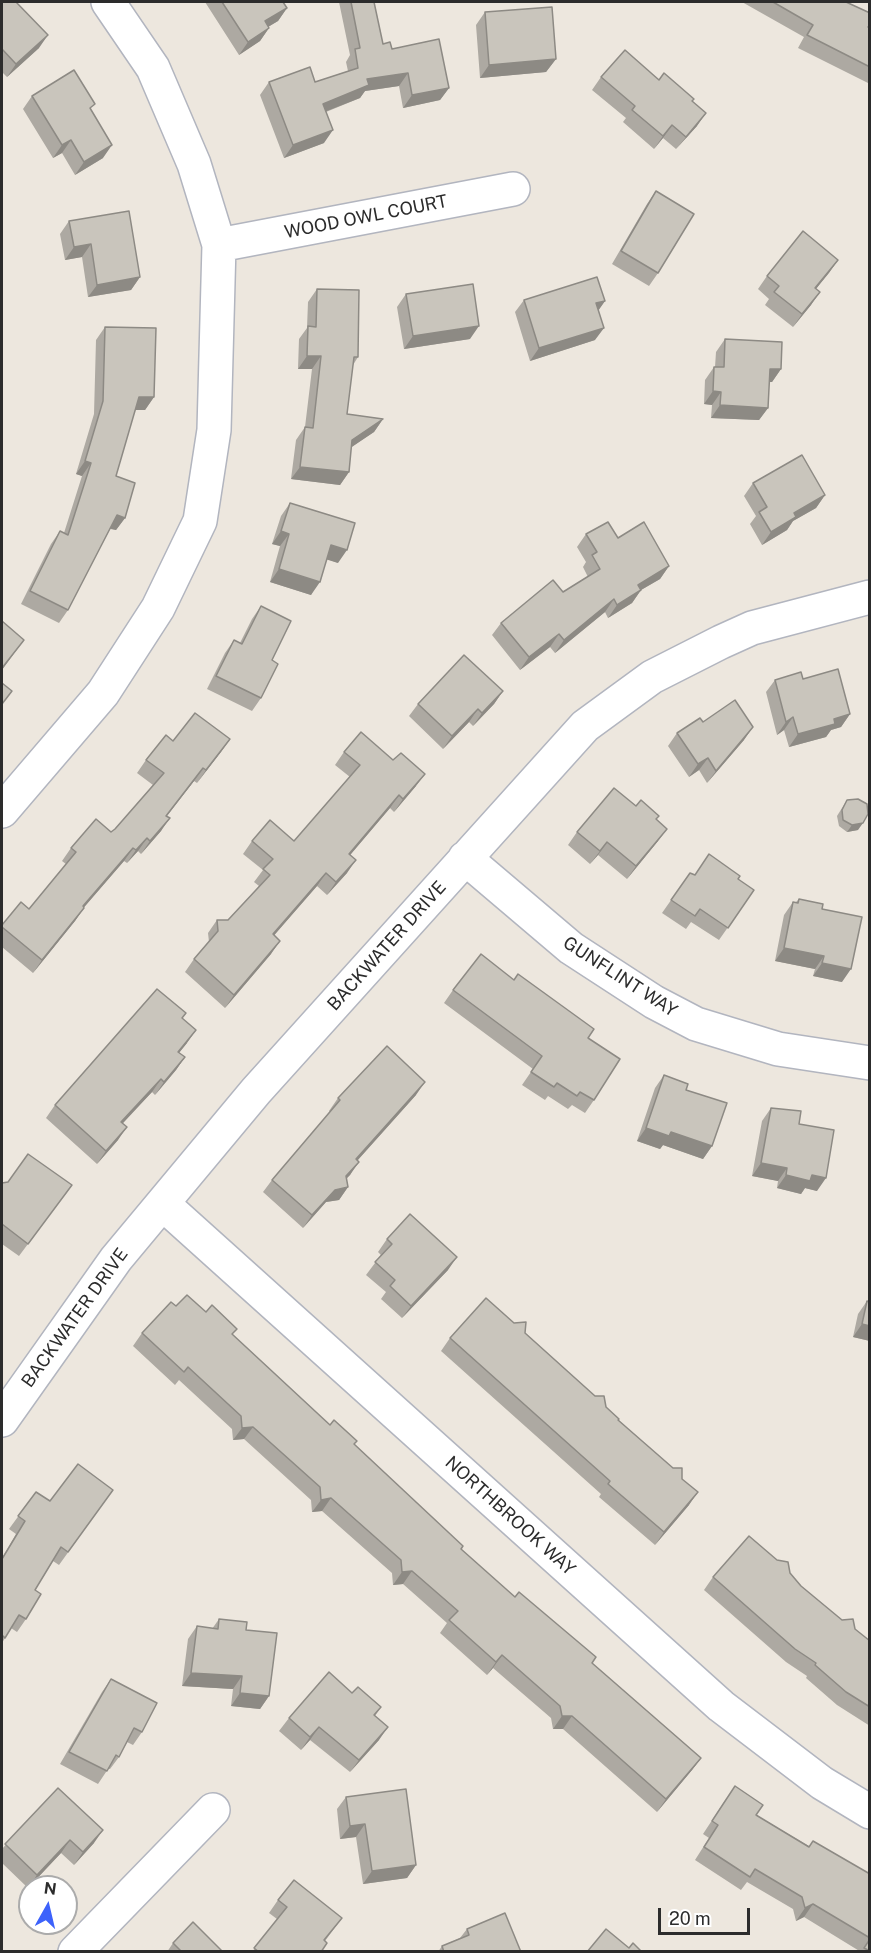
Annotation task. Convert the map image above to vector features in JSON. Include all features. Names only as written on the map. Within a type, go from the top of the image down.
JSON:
[{"type":"street","points":[[2,811],[103,693],[158,608],[200,521],[214,430],[219,245],[194,164],[153,68],[108,2]]},
{"type":"street","name":"WOOD OWL COURT","points":[[219,245],[513,189]]},
{"type":"street","name":"BACKWATER DRIVE","points":[[2,1420],[116,1259],[256,1091],[585,726],[652,677],[752,628],[870,597]]},
{"type":"street","name":"GUNFLINT WAY","points":[[465,858],[572,948],[654,1002],[696,1024],[778,1048],[870,1063]]},
{"type":"street","name":"NORTHBROOK WAY","points":[[163,1204],[722,1706],[822,1783],[870,1812]]},
{"type":"street","points":[[75,1952],[213,1810]]},
{"type":"building","points":[[2,2],[16,2],[48,35],[16,64],[2,49]]},
{"type":"building","points":[[222,2],[283,2],[287,8],[265,21],[269,28],[248,42]]},
{"type":"building","points":[[351,2],[374,2],[383,44],[390,42],[392,49],[439,39],[449,88],[412,95],[408,73],[367,79],[369,85],[323,104],[333,130],[293,145],[269,82],[310,67],[315,82],[358,68],[355,49],[360,48]]},
{"type":"building","points":[[773,2],[846,2],[870,13],[868,27],[870,27],[870,67],[807,35],[813,25]]},
{"type":"building","points":[[552,7],[556,59],[489,65],[485,12]]},
{"type":"building","points":[[625,50],[659,80],[664,73],[694,99],[692,101],[706,113],[686,137],[672,125],[663,136],[632,110],[635,106],[601,77]]},
{"type":"building","points":[[74,70],[95,104],[90,108],[112,145],[84,162],[71,140],[62,145],[32,96]]},
{"type":"building","points":[[656,191],[694,214],[658,273],[621,251]]},
{"type":"building","points":[[129,211],[140,277],[97,285],[91,244],[74,247],[69,221]]},
{"type":"building","points":[[803,231],[838,260],[815,288],[820,292],[802,314],[774,292],[779,286],[767,276]]},
{"type":"building","points":[[597,277],[605,301],[596,303],[604,328],[539,348],[524,300]]},
{"type":"building","points":[[473,284],[479,326],[413,336],[406,294]]},
{"type":"building","points":[[317,289],[359,290],[358,357],[354,357],[347,414],[383,419],[352,440],[349,472],[300,467],[305,427],[313,428],[321,356],[307,356],[308,326],[316,327]]},
{"type":"building","points":[[105,327],[156,328],[154,397],[139,397],[116,476],[135,483],[125,518],[117,515],[68,610],[30,591],[60,531],[68,535],[91,463],[85,461],[103,401]]},
{"type":"building","points":[[725,339],[782,342],[781,369],[770,369],[768,408],[720,405],[721,392],[713,391],[714,367],[724,367]]},
{"type":"building","points":[[802,455],[825,495],[794,513],[796,517],[771,532],[759,512],[767,507],[753,483]]},
{"type":"building","points":[[290,503],[355,523],[347,550],[331,545],[320,582],[279,569],[289,534],[281,531]]},
{"type":"building","points":[[608,522],[618,538],[644,522],[669,566],[638,585],[641,590],[617,605],[614,599],[564,640],[559,634],[529,657],[501,623],[553,580],[563,592],[600,569],[592,555],[597,552],[586,534]]},
{"type":"building","points":[[261,606],[291,621],[272,660],[278,664],[261,698],[216,676],[234,640],[242,644]]},
{"type":"building","points":[[2,621],[24,640],[2,668]]},
{"type":"building","points":[[464,655],[503,691],[482,713],[478,709],[452,736],[418,704]]},
{"type":"building","points":[[838,669],[850,714],[834,719],[835,724],[798,734],[793,717],[786,722],[775,680],[801,672],[803,679]]},
{"type":"building","points":[[2,683],[12,691],[2,704]]},
{"type":"building","points":[[735,700],[753,727],[716,771],[708,758],[698,764],[677,733],[700,718],[703,722]]},
{"type":"building","points":[[195,713],[230,739],[206,770],[203,768],[166,816],[170,818],[150,841],[147,838],[136,850],[133,848],[83,906],[84,908],[42,960],[2,925],[21,902],[29,909],[76,852],[71,848],[96,819],[111,832],[115,829],[164,773],[146,760],[166,735],[173,741]]},
{"type":"building","points":[[361,732],[393,760],[401,753],[425,774],[403,799],[399,795],[349,854],[356,860],[336,882],[326,873],[273,934],[280,941],[234,995],[194,959],[218,931],[217,920],[228,920],[270,875],[263,869],[273,859],[252,841],[270,820],[294,841],[360,765],[344,752]]},
{"type":"building","points":[[614,788],[636,806],[641,800],[659,816],[656,819],[667,829],[636,866],[607,842],[600,851],[577,832]]},
{"type":"building","points":[[858,799],[867,804],[868,814],[863,823],[852,825],[843,820],[842,810],[847,800]]},
{"type":"building","points":[[709,854],[740,876],[738,879],[754,890],[728,928],[700,909],[695,916],[671,900],[690,873],[695,875]]},
{"type":"building","points":[[799,899],[823,904],[822,909],[862,917],[851,969],[822,963],[824,956],[784,948],[793,902],[798,903]]},
{"type":"building","points":[[481,954],[514,980],[518,974],[594,1029],[588,1038],[620,1059],[594,1100],[580,1092],[577,1096],[557,1083],[554,1087],[531,1072],[542,1056],[453,990]]},
{"type":"building","points":[[157,989],[186,1013],[182,1018],[196,1030],[178,1052],[185,1057],[164,1082],[161,1079],[121,1122],[127,1127],[106,1151],[55,1105]]},
{"type":"building","points":[[387,1046],[425,1082],[356,1159],[359,1162],[346,1176],[348,1187],[335,1190],[312,1215],[272,1180],[340,1100],[338,1098]]},
{"type":"building","points":[[664,1075],[688,1084],[686,1090],[727,1103],[712,1146],[671,1132],[669,1136],[646,1128]]},
{"type":"building","points":[[771,1108],[801,1111],[799,1124],[834,1130],[826,1178],[812,1175],[810,1181],[786,1175],[787,1168],[761,1163]]},
{"type":"building","points":[[28,1154],[72,1185],[28,1244],[2,1224],[2,1183],[8,1182]]},
{"type":"building","points":[[410,1214],[457,1257],[411,1306],[390,1286],[395,1280],[375,1262],[392,1244],[387,1239]]},
{"type":"building","points":[[187,1295],[206,1312],[212,1305],[237,1329],[232,1334],[330,1425],[334,1420],[357,1441],[354,1444],[463,1546],[461,1549],[515,1597],[519,1592],[596,1657],[592,1663],[701,1758],[666,1799],[572,1716],[562,1716],[560,1706],[502,1655],[496,1662],[449,1620],[458,1611],[412,1571],[402,1572],[401,1560],[331,1498],[321,1500],[320,1487],[253,1427],[242,1428],[241,1416],[188,1367],[184,1372],[142,1333],[171,1302],[176,1306]]},
{"type":"building","points":[[486,1298],[514,1323],[526,1322],[525,1333],[595,1396],[604,1396],[606,1407],[618,1420],[673,1468],[682,1468],[682,1479],[698,1492],[664,1532],[608,1484],[610,1481],[450,1338]]},
{"type":"building","points":[[867,1301],[870,1302],[870,1326],[862,1324]]},
{"type":"building","points":[[78,1464],[113,1490],[68,1552],[61,1547],[35,1590],[41,1594],[26,1619],[19,1615],[5,1638],[2,1635],[2,1559],[25,1521],[18,1516],[36,1492],[50,1501]]},
{"type":"building","points":[[749,1536],[777,1560],[788,1562],[790,1573],[801,1586],[842,1620],[853,1619],[855,1629],[870,1641],[870,1707],[846,1692],[815,1665],[816,1663],[795,1649],[713,1577]]},
{"type":"building","points":[[219,1619],[247,1622],[246,1630],[277,1633],[269,1696],[240,1693],[242,1676],[191,1673],[197,1626],[218,1629]]},
{"type":"building","points":[[329,1672],[352,1693],[358,1687],[381,1707],[374,1715],[388,1727],[359,1760],[319,1727],[310,1737],[289,1718]]},
{"type":"building","points":[[111,1679],[157,1703],[142,1732],[134,1728],[119,1757],[116,1755],[107,1771],[69,1752]]},
{"type":"building","points":[[735,1786],[763,1805],[756,1815],[809,1847],[813,1841],[870,1874],[870,1938],[813,1904],[805,1908],[802,1897],[755,1869],[750,1877],[704,1847],[718,1825],[712,1821]]},
{"type":"building","points":[[58,1788],[103,1830],[83,1852],[70,1840],[37,1875],[5,1844]]},
{"type":"building","points":[[406,1789],[416,1865],[372,1871],[365,1824],[350,1826],[346,1797]]},
{"type":"building","points":[[294,1880],[342,1918],[324,1940],[327,1943],[321,1952],[259,1952],[254,1948],[287,1907],[278,1900]]},
{"type":"building","points":[[505,1913],[521,1952],[444,1952],[442,1946],[469,1935],[467,1929]]},
{"type":"building","points":[[193,1922],[223,1952],[182,1952],[173,1943]]},
{"type":"building","points":[[606,1929],[629,1948],[633,1943],[642,1952],[587,1952]]},
{"type":"building","points":[[870,1939],[870,1951],[864,1948]]}]
